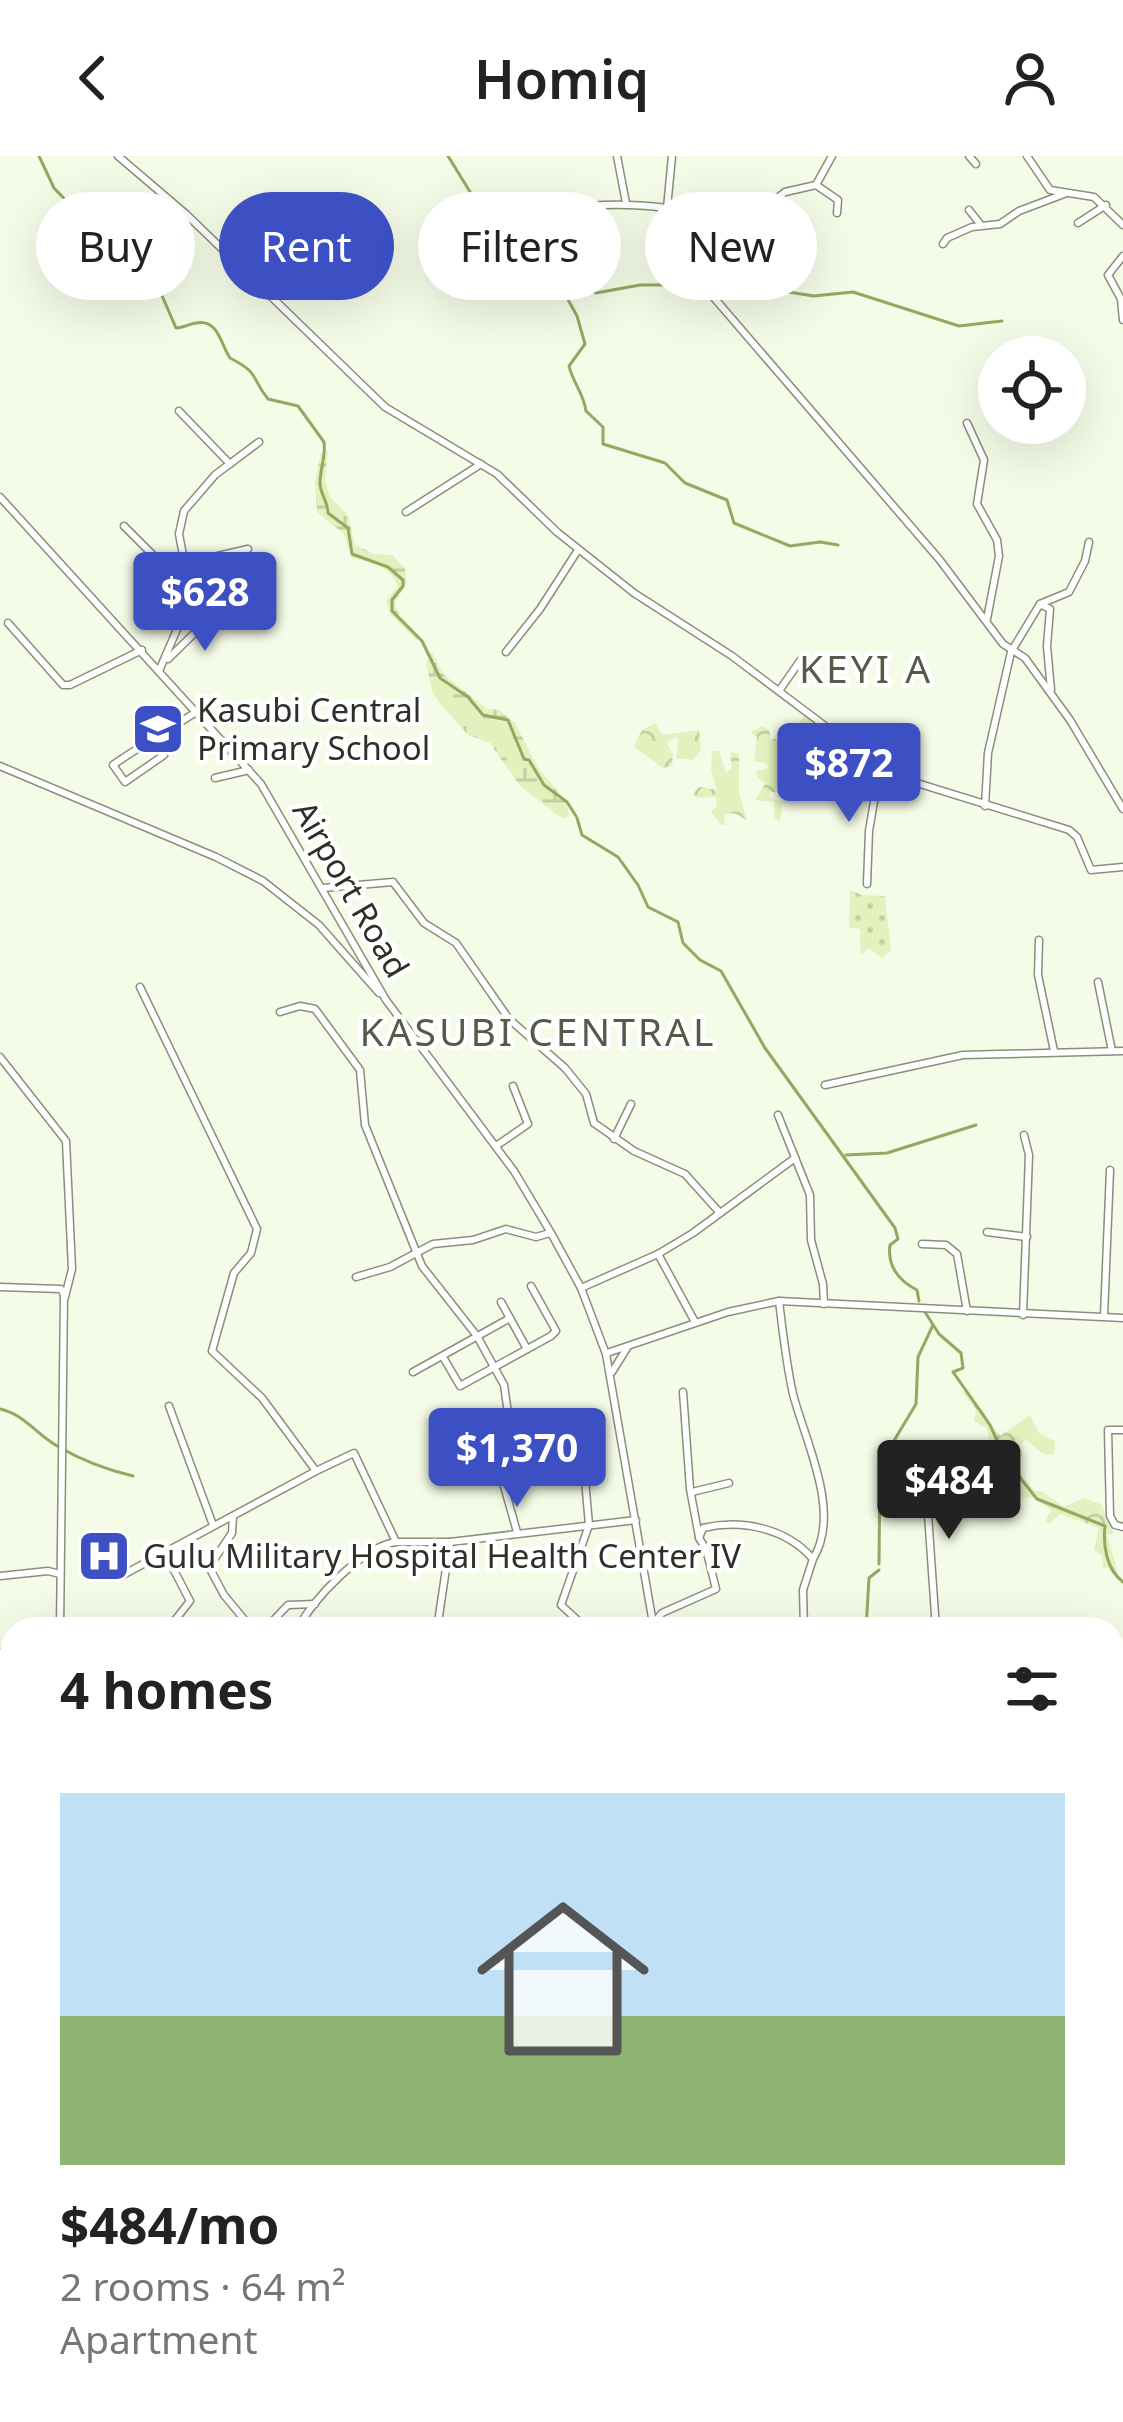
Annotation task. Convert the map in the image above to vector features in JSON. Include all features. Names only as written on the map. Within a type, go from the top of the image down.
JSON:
[{"type":"street","points":[[118,156],[234,259],[373,397],[440,443],[497,474],[578,550],[650,605],[779,691],[878,772],[1069,830],[1077,837],[1091,870],[1123,866]]},
{"type":"street","points":[[617,156],[626,203]]},
{"type":"street","points":[[669,192],[672,156]]},
{"type":"street","points":[[816,185],[832,156]]},
{"type":"street","points":[[969,156],[976,164]]},
{"type":"street","points":[[1027,156],[1050,190],[1094,197],[1123,225]]},
{"type":"street","points":[[785,192],[816,185],[838,200],[837,213]]},
{"type":"street","points":[[943,244],[947,238],[981,224],[1000,224],[1019,211],[1064,194]]},
{"type":"street","points":[[621,204],[645,205]]},
{"type":"street","points":[[1078,223],[1106,205]]},
{"type":"street","points":[[969,210],[981,224]]},
{"type":"street","points":[[1123,256],[1108,275],[1121,298],[1123,320]]},
{"type":"street","points":[[717,300],[1011,652],[1025,658],[1070,719],[1123,809]]},
{"type":"street","points":[[178,411],[230,464]]},
{"type":"street","points":[[967,423],[984,460],[977,504],[999,548],[987,619]]},
{"type":"street","points":[[165,661],[190,593],[179,534],[184,511],[201,488],[260,442]]},
{"type":"street","points":[[406,512],[481,464]]},
{"type":"street","name":"Airport Road","points":[[0,497],[270,797],[386,1000],[496,1146],[551,1233],[581,1288],[606,1354],[652,1617]]},
{"type":"street","points":[[124,526],[168,570],[188,608]]},
{"type":"street","points":[[985,806],[988,753],[1011,652],[1040,604],[1067,595],[1089,542]]},
{"type":"street","points":[[183,564],[248,549]]},
{"type":"street","points":[[506,652],[578,550]]},
{"type":"street","points":[[1040,604],[1052,616],[1047,646],[1051,694]]},
{"type":"street","points":[[159,671],[214,614]]},
{"type":"street","points":[[8,622],[63,685],[142,650]]},
{"type":"street","points":[[779,691],[802,658]]},
{"type":"street","points":[[143,718],[155,738],[164,755],[124,782],[113,765],[155,738],[196,712]]},
{"type":"street","points":[[1,769],[263,881],[319,926],[386,1000]]},
{"type":"street","points":[[214,778],[249,770]]},
{"type":"street","points":[[822,785],[878,772]]},
{"type":"street","points":[[867,884],[878,772]]},
{"type":"street","points":[[323,889],[393,882],[424,923],[456,943],[508,1019],[565,1068],[586,1094],[594,1123],[614,1140],[676,1167],[701,1188],[720,1214]]},
{"type":"street","points":[[1039,940],[1038,975],[1054,1051]]},
{"type":"street","points":[[1098,982],[1112,1051]]},
{"type":"street","points":[[140,987],[257,1229],[251,1253],[234,1274],[212,1351],[262,1398],[316,1472]]},
{"type":"street","points":[[280,1012],[300,1006],[315,1009],[360,1070],[365,1125],[418,1254],[495,1366],[508,1403],[504,1486],[517,1532]]},
{"type":"street","points":[[825,1084],[963,1055],[1123,1051]]},
{"type":"street","points":[[0,1057],[65,1141],[72,1269],[64,1300],[60,1617]]},
{"type":"street","points":[[496,1146],[528,1124],[513,1087]]},
{"type":"street","points":[[614,1140],[631,1105]]},
{"type":"street","points":[[778,1115],[810,1195],[811,1240],[824,1304]]},
{"type":"street","points":[[1023,1315],[1029,1155],[1024,1135]]},
{"type":"street","points":[[581,1288],[658,1254],[795,1158]]},
{"type":"street","points":[[1104,1317],[1109,1170]]},
{"type":"street","points":[[356,1276],[391,1268],[433,1244],[473,1240],[506,1228],[536,1238],[551,1233]]},
{"type":"street","points":[[987,1232],[1027,1237]]},
{"type":"street","points":[[922,1244],[946,1245],[957,1254],[967,1311]]},
{"type":"street","points":[[658,1254],[695,1322]]},
{"type":"street","points":[[443,1357],[460,1386],[556,1331],[531,1286]]},
{"type":"street","points":[[0,1287],[61,1289],[64,1300]]},
{"type":"street","points":[[779,1301],[784,1354],[820,1485],[822,1529],[803,1590],[804,1617]]},
{"type":"street","points":[[606,1354],[695,1322],[779,1301],[1123,1318]]},
{"type":"street","points":[[501,1302],[527,1349]]},
{"type":"street","points":[[413,1372],[510,1318]]},
{"type":"street","points":[[610,1376],[629,1346]]},
{"type":"street","points":[[659,1617],[716,1589],[699,1538],[683,1392]]},
{"type":"street","points":[[169,1406],[213,1525]]},
{"type":"street","points":[[1123,1430],[1108,1430],[1107,1450],[1110,1516],[1115,1525],[1123,1527]]},
{"type":"street","points":[[121,1576],[355,1453],[396,1542]]},
{"type":"street","points":[[574,1617],[560,1605],[589,1525],[583,1457]]},
{"type":"street","points":[[924,1457],[935,1617]]},
{"type":"street","points":[[692,1492],[729,1483]]},
{"type":"street","points":[[233,1515],[232,1533],[209,1568],[242,1617]]},
{"type":"street","points":[[306,1617],[366,1554],[383,1544],[636,1520]]},
{"type":"street","points":[[699,1538],[703,1528],[747,1525],[790,1538],[813,1559]]},
{"type":"street","points":[[439,1617],[450,1541]]},
{"type":"street","points":[[165,1553],[190,1601],[177,1617]]},
{"type":"street","points":[[0,1576],[60,1574]]},
{"type":"street","points":[[276,1617],[288,1605],[315,1604]]},
{"type":"green space","points":[[328,450],[325,480],[330,497],[348,515],[355,545],[374,554],[393,555],[405,569],[407,583],[395,603],[419,636],[417,641],[390,614],[386,601],[398,586],[395,579],[379,566],[352,558],[344,534],[317,512],[315,483],[321,453]]},
{"type":"green space","points":[[432,652],[443,674],[487,709],[499,710],[515,723],[538,768],[567,802],[569,816],[563,819],[520,786],[490,743],[468,735],[440,703],[432,691],[426,662]]},
{"type":"green space","points":[[804,716],[813,728],[857,753],[871,767],[831,774],[809,786],[806,801],[795,797],[800,790],[801,758],[786,752],[778,758],[794,785],[790,795],[769,791],[770,798],[783,802],[780,821],[775,819],[774,802],[755,800],[765,784],[757,771],[768,768],[754,761],[757,737],[750,732],[763,726],[771,741],[780,736],[784,724],[800,723]]},
{"type":"green space","points":[[655,723],[662,735],[699,730],[701,750],[693,760],[676,758],[678,737],[666,742],[673,754],[672,766],[663,768],[634,747],[642,730]]},
{"type":"green space","points":[[712,751],[719,751],[726,773],[732,769],[730,752],[739,754],[739,792],[747,821],[730,813],[721,825],[711,811],[717,806],[716,797],[693,794],[699,787],[717,790]]},
{"type":"green space","points":[[850,890],[885,896],[891,950],[882,958],[869,948],[861,955],[860,929],[849,928]]},
{"type":"green space","points":[[966,1387],[1000,1436],[1030,1415],[1039,1433],[1055,1441],[1054,1455],[1043,1454],[1026,1440],[1020,1445],[1023,1455],[1009,1460],[1035,1491],[1064,1507],[1084,1498],[1101,1504],[1114,1534],[1107,1535],[1115,1577],[1103,1568],[1102,1556],[1094,1549],[1099,1528],[1060,1514],[1049,1524],[1045,1520],[1052,1510],[1033,1497],[1022,1499],[1017,1489],[1023,1484],[1013,1482],[1012,1472],[1000,1464],[997,1448],[991,1451],[987,1428],[974,1421],[976,1409],[963,1393]]},
{"type":"waterway","points":[[39,156],[54,188],[77,212],[82,240],[97,259],[115,274],[160,291],[176,328],[209,325],[230,358],[251,372],[268,399],[298,406],[324,442],[321,491],[328,513],[348,528],[352,554],[388,567],[403,580],[392,600],[392,611],[422,641],[440,678],[468,697],[483,715],[508,720],[524,759],[576,816]]},
{"type":"waterway","points":[[448,156],[503,237],[555,274],[596,293],[645,285]]},
{"type":"waterway","points":[[817,296],[853,292],[959,326],[1002,321]]},
{"type":"waterway","points":[[568,300],[585,344],[569,366],[586,411],[603,427],[603,444],[665,463],[685,483],[727,500],[734,523],[790,546],[838,545]]},
{"type":"waterway","points":[[577,818],[582,835],[618,857],[648,907],[678,922],[683,943],[700,960],[721,971],[765,1048],[895,1228],[898,1239],[890,1245],[892,1266],[917,1290],[919,1301]]},
{"type":"waterway","points":[[846,1155],[887,1153],[976,1125]]},
{"type":"waterway","points":[[923,1309],[939,1334],[961,1353],[963,1368],[953,1372],[990,1425],[1006,1460],[1037,1499],[1105,1526],[1107,1556],[1123,1582]]},
{"type":"waterway","points":[[879,1564],[880,1464],[916,1404],[918,1357],[933,1325]]},
{"type":"waterway","points":[[0,1409],[67,1452],[133,1476]]},
{"type":"waterway","points":[[867,1617],[869,1578],[879,1570]]},
{"type":"place","name":"Kasubi Central Primary School","points":[[158,729]]},
{"type":"place","name":"Gulu Military Hospital Health Center IV","points":[[104,1556]]},
{"type":"district","name":"KEYI A","points":[[866,669]]},
{"type":"district","name":"KASUBI CENTRAL","points":[[538,1032]]}]
